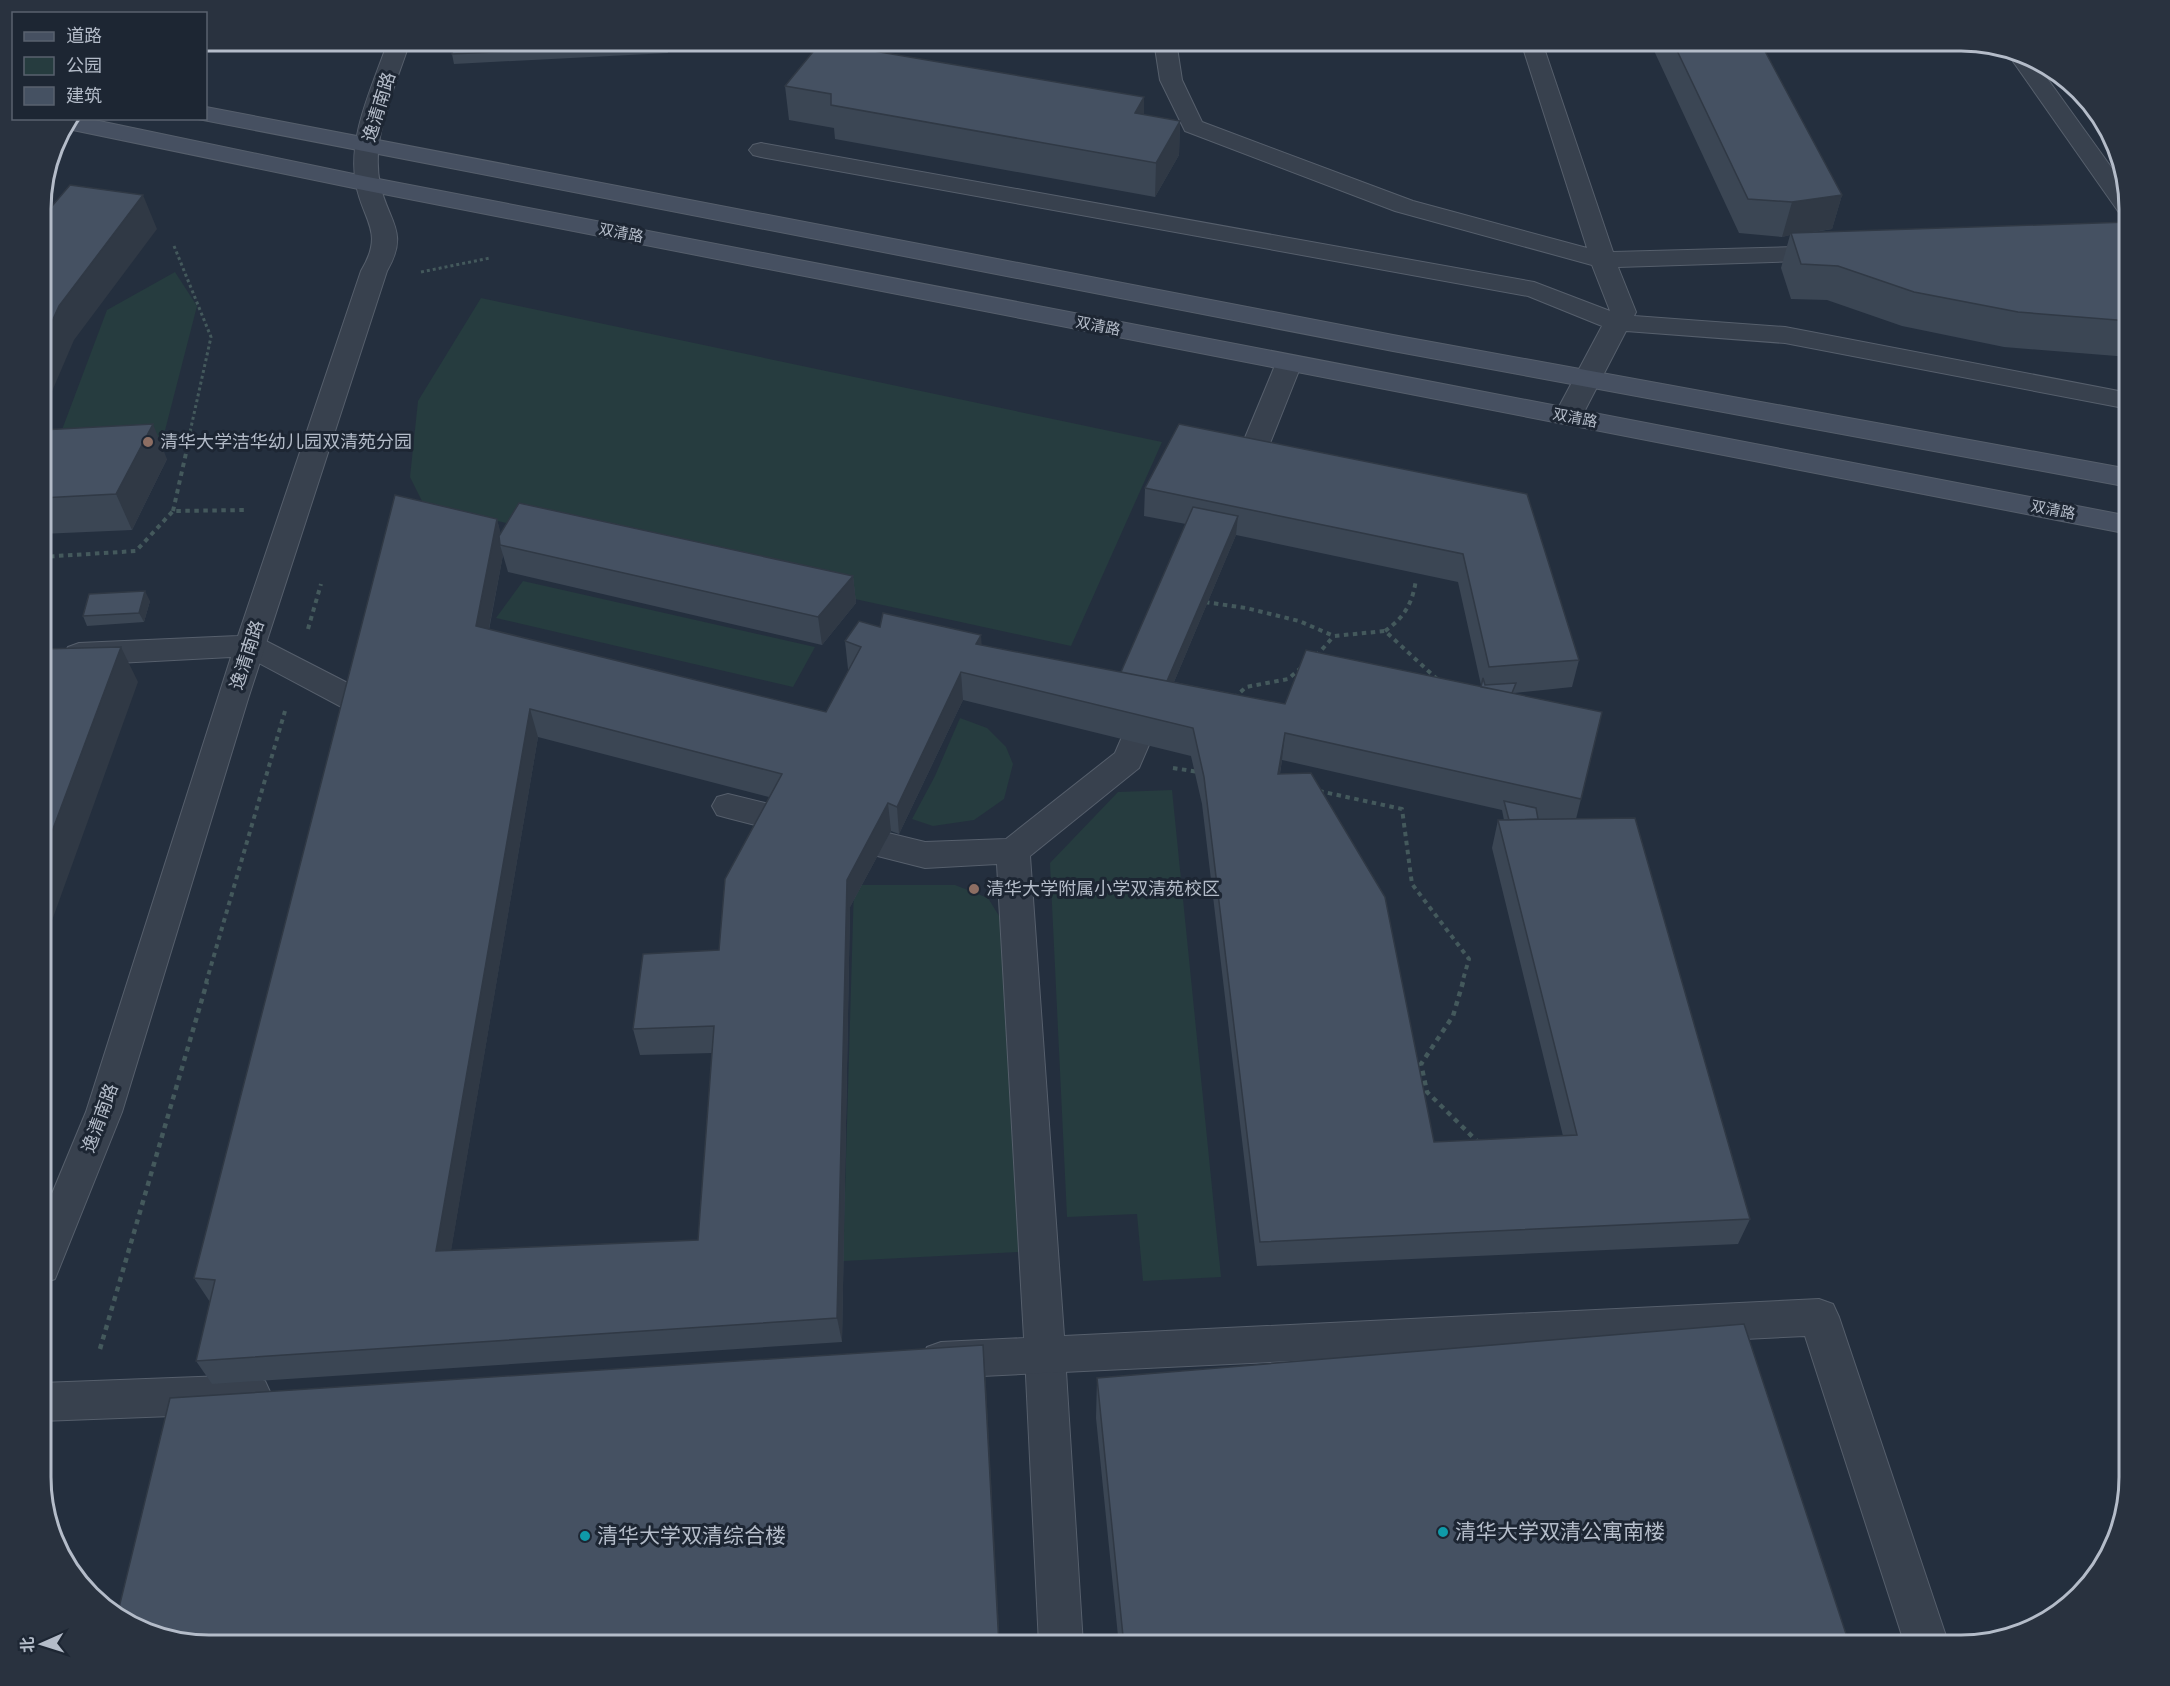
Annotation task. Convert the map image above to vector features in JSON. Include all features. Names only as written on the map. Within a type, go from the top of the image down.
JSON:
[{"type":"main road","points":[[207,114],[1053,278],[2119,476]]},
{"type":"main road","name":"双清路","points":[[76,124],[368,184],[2119,523]]},
{"type":"street","name":"逸清南路","points":[[51,1242],[104,1112],[232,699],[374,271],[384,254],[385,234],[368,184],[366,144],[396,51]]},
{"type":"street","points":[[1167,51],[1171,80],[1193,126],[1404,206],[1603,260],[1854,252]]},
{"type":"street","points":[[1535,51],[1603,260],[1623,312],[1568,416]]},
{"type":"street","points":[[2027,65],[2118,192]]},
{"type":"street","points":[[762,150],[1534,290],[1617,323],[1785,334],[2119,399]]},
{"type":"street","points":[[1228,512],[1289,363]]},
{"type":"street","points":[[53,655],[251,646],[360,704]]},
{"type":"street","points":[[728,806],[925,855],[1013,850],[1128,760],[1162,676]]},
{"type":"street","points":[[1013,850],[1046,1355],[1059,1635]]},
{"type":"street","points":[[902,1362],[1819,1317],[1923,1635]]},
{"type":"street","points":[[51,1402],[292,1392]]},
{"type":"path","points":[[51,556],[136,552],[173,511],[211,337],[174,246]]},
{"type":"path","points":[[414,274],[437,267],[490,258]]},
{"type":"path","points":[[173,511],[245,510]]},
{"type":"path","points":[[1203,601],[1246,608],[1299,621],[1334,636],[1385,631],[1400,622],[1414,600],[1416,579]]},
{"type":"path","points":[[98,1354],[321,583]]},
{"type":"path","points":[[1385,631],[1439,680]]},
{"type":"path","points":[[1231,700],[1246,687],[1288,679],[1317,656],[1334,636]]},
{"type":"path","points":[[1128,760],[1210,773]]},
{"type":"path","points":[[1315,790],[1402,808],[1412,884],[1469,959],[1453,1016],[1421,1064],[1427,1092],[1483,1147]]},
{"type":"green space","points":[[175,272],[197,306],[161,446],[54,451],[107,310]]},
{"type":"green space","points":[[481,298],[1162,442],[1071,646],[424,505],[410,477],[418,401]]},
{"type":"green space","points":[[523,581],[815,647],[793,687],[496,618]]},
{"type":"green space","points":[[960,718],[987,728],[1006,747],[1013,764],[1004,799],[974,820],[933,826],[912,819],[935,776]]},
{"type":"green space","points":[[1172,790],[1221,1277],[1143,1281],[1137,1214],[1067,1217],[1050,863],[1118,792]]},
{"type":"green space","points":[[854,885],[955,885],[988,898],[1007,929],[1020,1252],[843,1261]]},
{"type":"building","points":[[453,51],[516,51],[452,54]]},
{"type":"building","points":[[814,51],[874,51],[1144,97],[1135,113],[1180,121],[1156,163],[831,105],[831,94],[785,86]]},
{"type":"building","points":[[1677,51],[1765,51],[1842,195],[1792,202],[1748,199]]},
{"type":"building","points":[[70,185],[143,195],[59,306],[51,324],[51,207]]},
{"type":"building","points":[[2119,222],[2119,320],[2018,312],[1914,292],[1838,266],[1801,264],[1791,233]]},
{"type":"building","points":[[153,424],[116,494],[51,497],[51,429]]},
{"type":"building","points":[[1179,424],[1527,494],[1579,660],[1489,667],[1463,554],[1145,488]]},
{"type":"building","points":[[395,495],[497,519],[476,626],[826,712],[861,647],[845,641],[859,621],[880,627],[883,613],[981,635],[976,644],[1285,704],[1306,650],[1602,712],[1581,799],[1285,733],[1278,774],[1311,773],[1385,897],[1434,1142],[1577,1135],[1498,820],[1635,818],[1750,1219],[1260,1242],[1204,777],[1193,728],[961,672],[897,807],[888,803],[847,880],[837,1318],[196,1361],[215,1280],[194,1278]],"holes":[[[530,709],[782,774],[725,879],[719,950],[643,954],[633,1029],[714,1026],[698,1240],[436,1251]]]},
{"type":"building","points":[[519,503],[853,576],[818,617],[500,545],[499,536]]},
{"type":"building","points":[[1193,507],[1238,516],[1167,681],[1121,672]]},
{"type":"building","points":[[145,591],[139,613],[83,616],[89,594]]},
{"type":"building","points":[[121,647],[51,834],[51,649]]},
{"type":"building","points":[[1483,678],[1485,685],[1516,683],[1512,693],[1481,687]]},
{"type":"building","points":[[1504,801],[1536,808],[1538,819],[1509,820]]},
{"type":"building","name":"清华大学双清公寓南楼","points":[[1744,1324],[1846,1635],[1123,1635],[1097,1378]]},
{"type":"building","name":"清华大学双清综合楼","points":[[983,1345],[998,1635],[209,1635],[189,1634],[158,1627],[119,1606],[170,1398]]},
{"type":"place","name":"清华大学洁华幼儿园双清苑分园","points":[[148,442]]},
{"type":"place","name":"清华大学附属小学双清苑校区","points":[[974,889]]},
{"type":"place","name":"清华大学双清公寓南楼","points":[[1443,1532]]},
{"type":"place","name":"清华大学双清综合楼","points":[[585,1536]]}]
